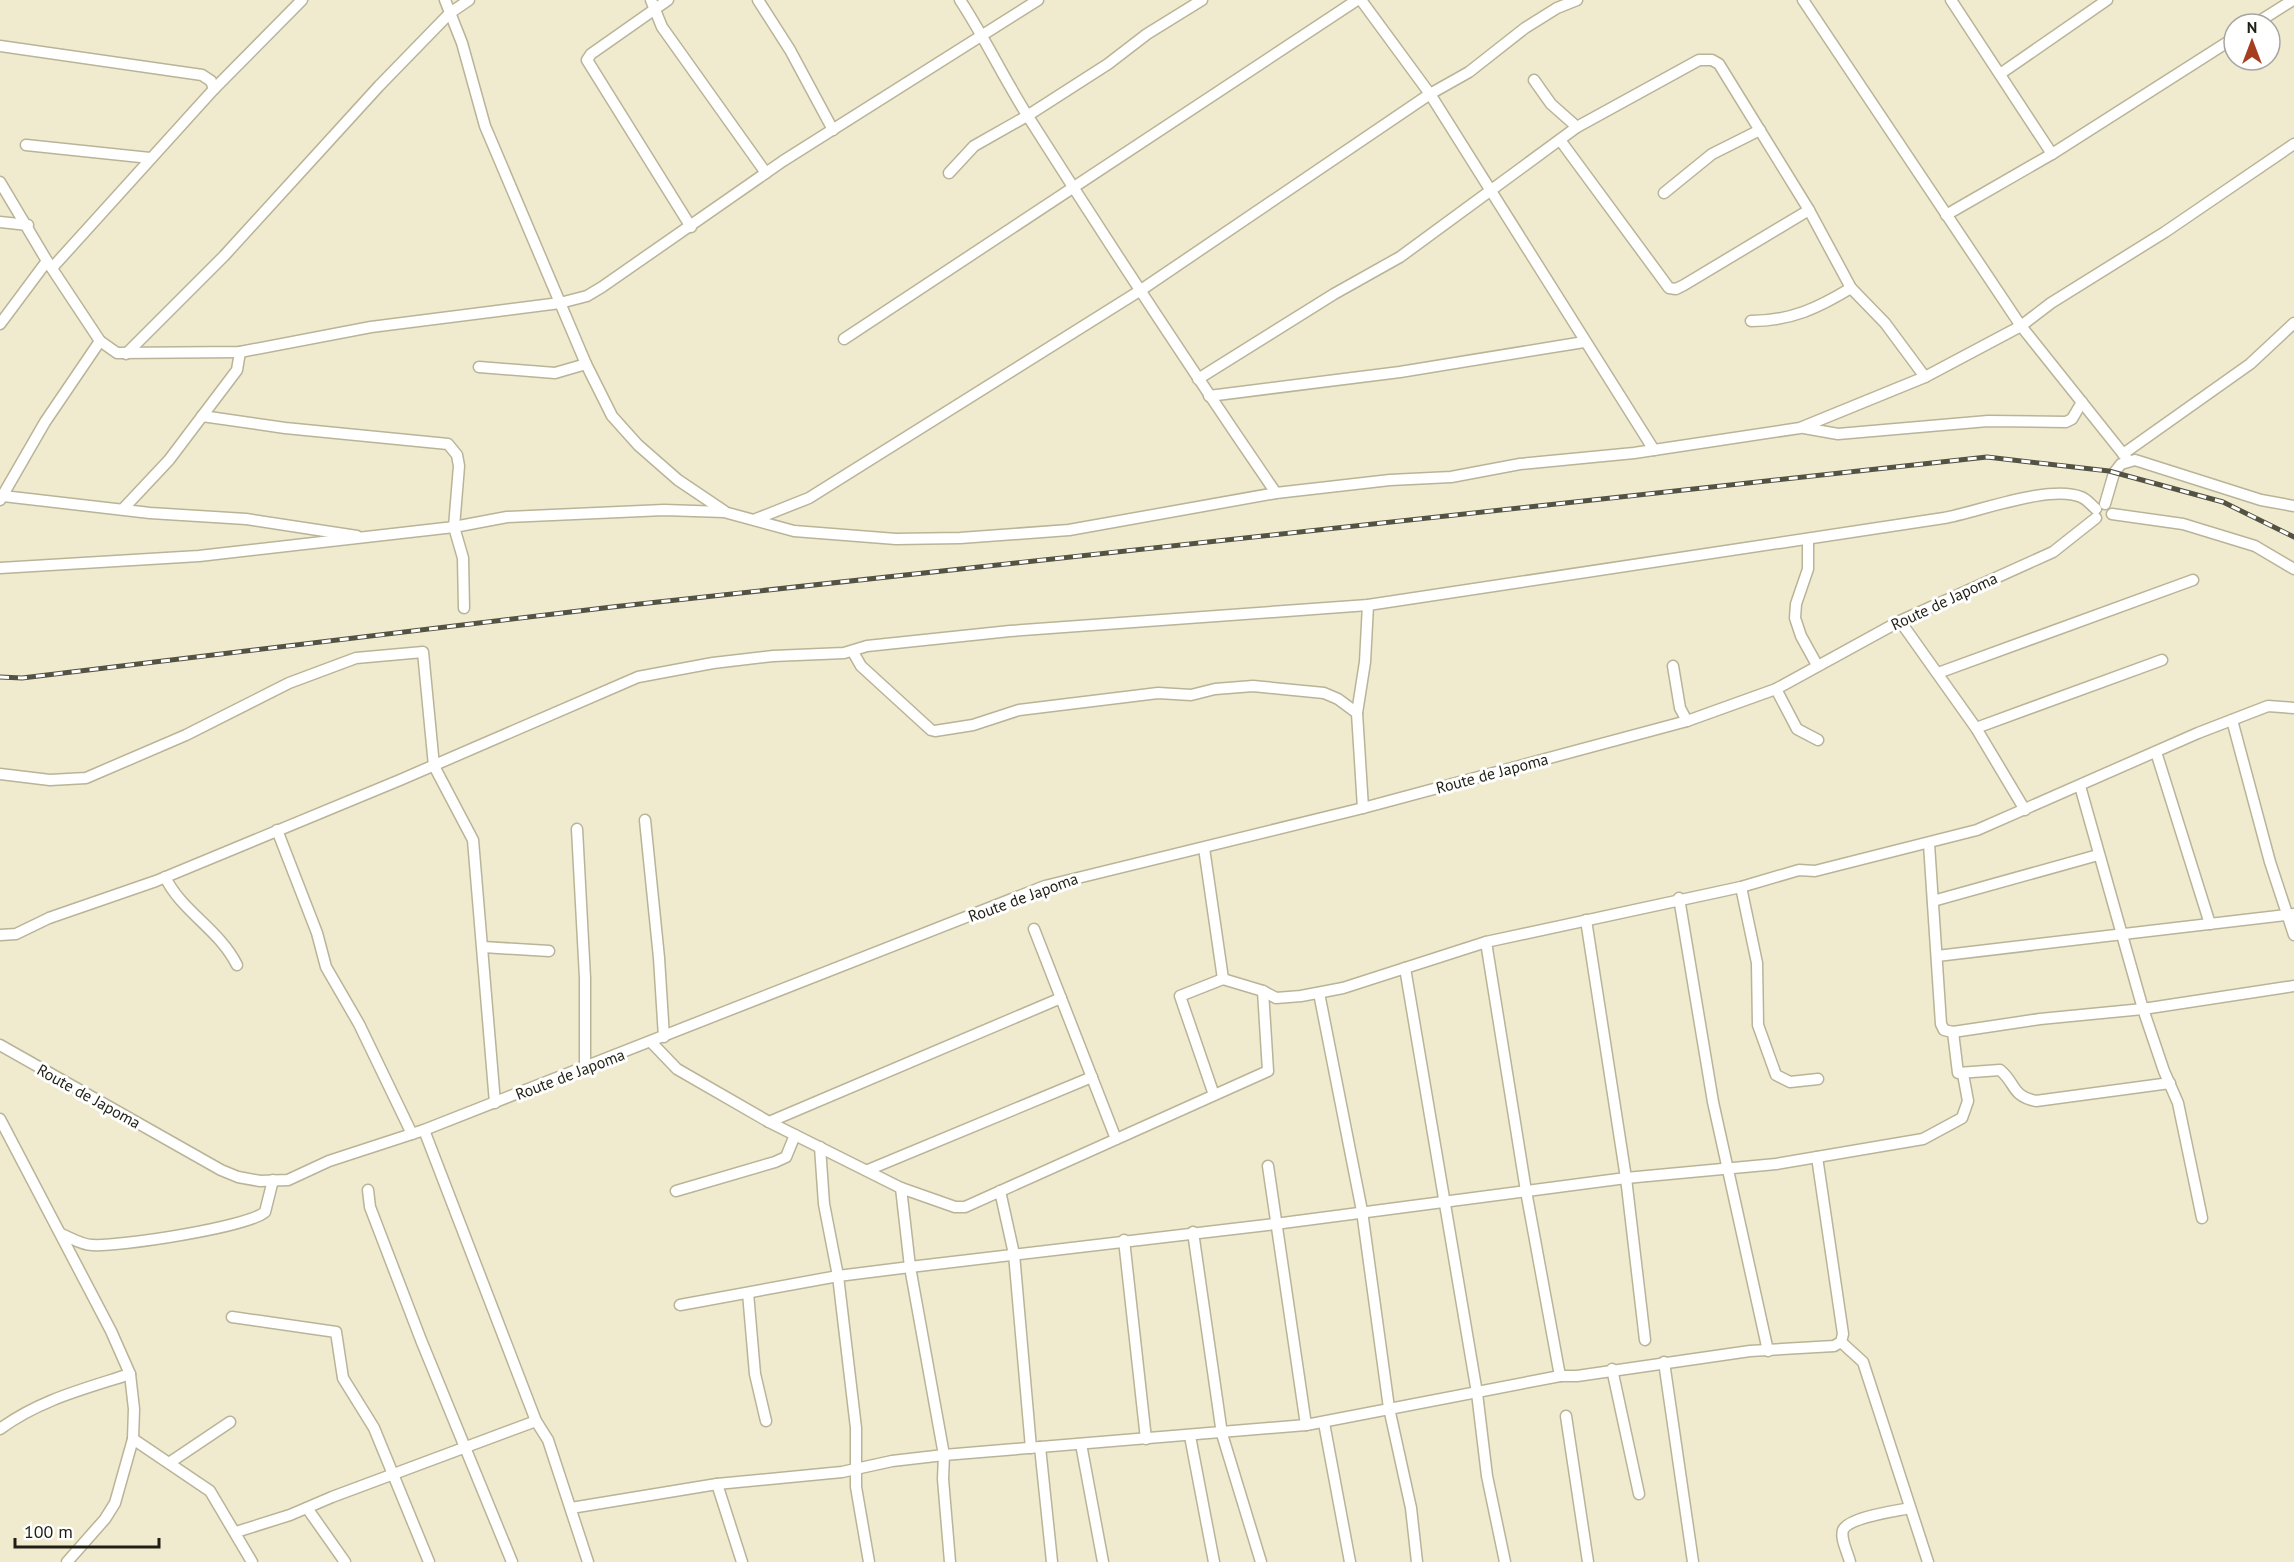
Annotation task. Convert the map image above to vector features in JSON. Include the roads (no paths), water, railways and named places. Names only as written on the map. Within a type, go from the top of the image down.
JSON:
[{"type":"street","points":[[0,324],[4,312],[214,89],[302,0]]},
{"type":"street","points":[[445,0],[462,43],[485,126],[586,364],[621,428],[678,480],[724,512]]},
{"type":"street","points":[[126,354],[224,256],[379,86],[450,13],[469,0]]},
{"type":"street","points":[[668,0],[654,5],[586,60],[691,227]]},
{"type":"street","points":[[758,0],[790,50],[833,130]]},
{"type":"street","points":[[960,0],[982,33],[1027,116],[1209,396],[1276,493]]},
{"type":"street","points":[[0,182],[28,225],[49,265],[100,341],[111,350],[126,354],[240,352],[371,327],[560,303],[587,296],[691,227],[766,173],[982,33],[1038,0]]},
{"type":"street","points":[[949,173],[974,146],[1027,116],[1108,64],[1147,34],[1202,0]]},
{"type":"street","points":[[844,339],[1359,0],[1430,94],[1654,450]]},
{"type":"street","points":[[755,519],[809,498],[1141,290],[1430,94],[1469,72],[1525,28],[1557,8],[1577,0]]},
{"type":"street","points":[[1803,0],[2021,326],[2125,457],[2261,500],[2294,506]]},
{"type":"street","points":[[2000,74],[2107,0]]},
{"type":"street","points":[[2274,12],[2293,0]]},
{"type":"street","points":[[1953,1],[2052,154]]},
{"type":"street","points":[[654,5],[662,27],[766,173]]},
{"type":"street","points":[[0,46],[202,75],[210,81],[214,89]]},
{"type":"street","points":[[1946,215],[2052,154],[2222,46]]},
{"type":"street","points":[[1198,379],[1334,294],[1400,257],[1577,127],[1699,60],[1712,60],[1719,64],[1809,210],[1851,288],[1885,322],[1926,377]]},
{"type":"street","points":[[1534,80],[1551,104],[1577,127]]},
{"type":"street","points":[[1664,193],[1712,154],[1760,130]]},
{"type":"street","points":[[1560,140],[1668,288],[1676,289],[1684,285],[1809,210]]},
{"type":"street","points":[[0,568],[199,556],[454,527],[517,517],[664,510],[724,512],[794,531],[819,535],[896,539],[960,538],[1069,530],[1276,493],[1390,480],[1450,477],[1520,464],[1654,450],[1800,428],[1926,377],[2021,326],[2051,303],[2165,232],[2294,144]]},
{"type":"street","points":[[26,145],[150,158]]},
{"type":"street","points":[[0,222],[28,225]]},
{"type":"street","points":[[1751,321],[1774,321],[1795,317],[1817,308],[1851,288]]},
{"type":"street","points":[[2099,510],[2114,473],[2125,457],[2250,364],[2294,323]]},
{"type":"street","points":[[100,341],[45,422],[2,498],[301,526],[362,538]]},
{"type":"street","points":[[1209,396],[1400,372],[1584,342]]},
{"type":"street","points":[[123,509],[163,467],[237,370],[240,352]]},
{"type":"street","points":[[479,367],[555,373],[586,364]]},
{"type":"street","points":[[1800,428],[1838,434],[1988,421],[2066,422],[2072,419],[2082,402]]},
{"type":"street","points":[[202,416],[285,428],[448,444],[457,455],[459,466],[454,527],[463,558],[464,608]]},
{"type":"street","points":[[0,935],[16,934],[48,918],[165,877],[434,766],[638,677],[723,662],[853,652],[867,646],[1115,621],[1368,605],[1962,515],[2032,497],[2070,495],[2083,497],[2099,510],[2110,508],[2112,514],[2183,524],[2255,546],[2294,569]]},
{"type":"street","name":"Route de Japoma","points":[[0,1045],[220,1170],[238,1177],[288,1180],[328,1161],[424,1130],[585,1068],[1045,885],[1363,808],[1687,721],[1776,688],[1900,621],[2053,552],[2099,510],[2105,521],[2112,514]]},
{"type":"street","points":[[1808,539],[1808,569],[1796,604],[1795,618],[1801,636],[1817,665]]},
{"type":"street","points":[[1938,673],[2193,580]]},
{"type":"street","points":[[1363,808],[1357,713],[1365,662],[1368,605]]},
{"type":"street","points":[[1900,621],[1976,728],[2025,810]]},
{"type":"street","points":[[0,774],[50,780],[86,778],[186,735],[289,683],[356,658],[422,652],[434,766],[473,840],[495,1103]]},
{"type":"street","points":[[853,652],[867,672],[931,730],[935,731],[973,724],[1019,710],[1158,693],[1191,695],[1215,689],[1253,686],[1324,693],[1338,699],[1357,713]]},
{"type":"street","points":[[1976,728],[2162,660]]},
{"type":"street","points":[[1673,666],[1680,708],[1687,721]]},
{"type":"street","points":[[1776,688],[1797,729],[1818,740]]},
{"type":"street","points":[[1214,1095],[1180,996],[1223,979],[1263,991],[1276,998],[1319,993],[1486,942],[1679,898],[1741,887],[1799,870],[1815,871],[1929,843],[1977,830],[2268,706],[2294,708]]},
{"type":"street","points":[[2232,720],[2270,862],[2291,914],[2294,935]]},
{"type":"street","points":[[2156,752],[2211,924]]},
{"type":"street","points":[[2080,786],[2143,1009],[2180,1110],[2202,1218]]},
{"type":"street","points":[[645,820],[659,958],[663,1037]]},
{"type":"street","points":[[577,829],[585,978],[585,1068]]},
{"type":"street","points":[[277,830],[317,933],[326,967],[359,1024],[412,1134]]},
{"type":"street","points":[[1929,843],[1941,1024],[1944,1030],[1953,1032],[2040,1019],[2143,1009],[2294,986]]},
{"type":"street","points":[[1204,848],[1223,979]]},
{"type":"street","points":[[1934,901],[2098,855]]},
{"type":"street","points":[[165,877],[173,894],[223,940],[237,965]]},
{"type":"street","points":[[1741,887],[1757,963],[1758,1025],[1776,1075],[1790,1082],[1818,1079]]},
{"type":"street","points":[[1679,898],[1713,1102],[1730,1168],[1768,1351]]},
{"type":"street","points":[[1937,956],[2291,914]]},
{"type":"street","points":[[1586,920],[1626,1178],[1646,1340]]},
{"type":"street","points":[[1034,929],[1116,1139]]},
{"type":"street","points":[[1486,942],[1526,1191],[1560,1376]]},
{"type":"street","points":[[483,947],[549,951]]},
{"type":"street","points":[[1406,968],[1477,1393],[1487,1476],[1505,1562]]},
{"type":"street","points":[[651,1042],[676,1069],[769,1122],[901,1188],[955,1207],[965,1207],[1268,1071],[1263,991]]},
{"type":"street","points":[[1319,993],[1362,1211],[1389,1408],[1411,1508],[1417,1562]]},
{"type":"street","points":[[769,1122],[1061,998]]},
{"type":"street","points":[[1953,1032],[1955,1068],[1958,1073],[2000,1070],[2017,1094],[2036,1101],[2170,1083]]},
{"type":"street","points":[[680,1305],[838,1276],[1124,1240],[1275,1224],[1626,1178],[1730,1168],[1817,1157],[1923,1139],[1962,1118],[1968,1101],[1963,1074]]},
{"type":"street","points":[[868,1170],[1092,1077]]},
{"type":"street","points":[[0,1119],[123,1355],[130,1374],[134,1409],[133,1439],[115,1503],[105,1520],[67,1562]]},
{"type":"street","points":[[424,1130],[536,1421],[548,1440],[588,1562]]},
{"type":"street","points":[[676,1191],[786,1157],[795,1135]]},
{"type":"street","points":[[820,1147],[824,1204],[838,1276],[856,1428],[856,1492],[869,1562]]},
{"type":"street","points":[[571,1508],[717,1484],[856,1470],[892,1461],[944,1455],[1222,1434],[1324,1423],[1389,1408],[1560,1376],[1578,1376],[1612,1369],[1749,1351],[1834,1346],[1841,1342],[1843,1334],[1817,1157]]},
{"type":"street","points":[[1268,1166],[1306,1425]]},
{"type":"street","points":[[61,1234],[95,1245],[171,1235],[254,1219],[265,1212],[273,1180]]},
{"type":"street","points":[[901,1188],[910,1267],[944,1455],[943,1479],[950,1562]]},
{"type":"street","points":[[368,1190],[370,1207],[421,1340],[467,1447],[512,1562]]},
{"type":"street","points":[[1000,1191],[1014,1254],[1035,1448],[1052,1562]]},
{"type":"street","points":[[1193,1232],[1222,1434],[1261,1562]]},
{"type":"street","points":[[1124,1240],[1146,1439]]},
{"type":"street","points":[[748,1293],[755,1374],[766,1421]]},
{"type":"street","points":[[232,1317],[336,1332],[343,1378],[374,1428],[429,1562]]},
{"type":"street","points":[[1841,1342],[1863,1362],[1928,1562]]},
{"type":"street","points":[[1664,1362],[1693,1562]]},
{"type":"street","points":[[1612,1369],[1639,1494]]},
{"type":"street","points":[[0,1429],[25,1412],[59,1396],[130,1374]]},
{"type":"street","points":[[1566,1416],[1588,1562]]},
{"type":"street","points":[[236,1532],[307,1508],[536,1421]]},
{"type":"street","points":[[169,1463],[230,1422]]},
{"type":"street","points":[[1324,1423],[1350,1562]]},
{"type":"street","points":[[1190,1436],[1214,1562]]},
{"type":"street","points":[[133,1439],[210,1491],[252,1562]]},
{"type":"street","points":[[1081,1444],[1103,1562]]},
{"type":"street","points":[[717,1484],[742,1562]]},
{"type":"street","points":[[307,1508],[345,1562]]},
{"type":"street","points":[[1850,1562],[1843,1538],[1843,1529],[1851,1521],[1910,1508]]},
{"type":"railway","points":[[0,677],[22,678],[612,607],[1987,457],[2109,471],[2223,502],[2294,537]]}]
